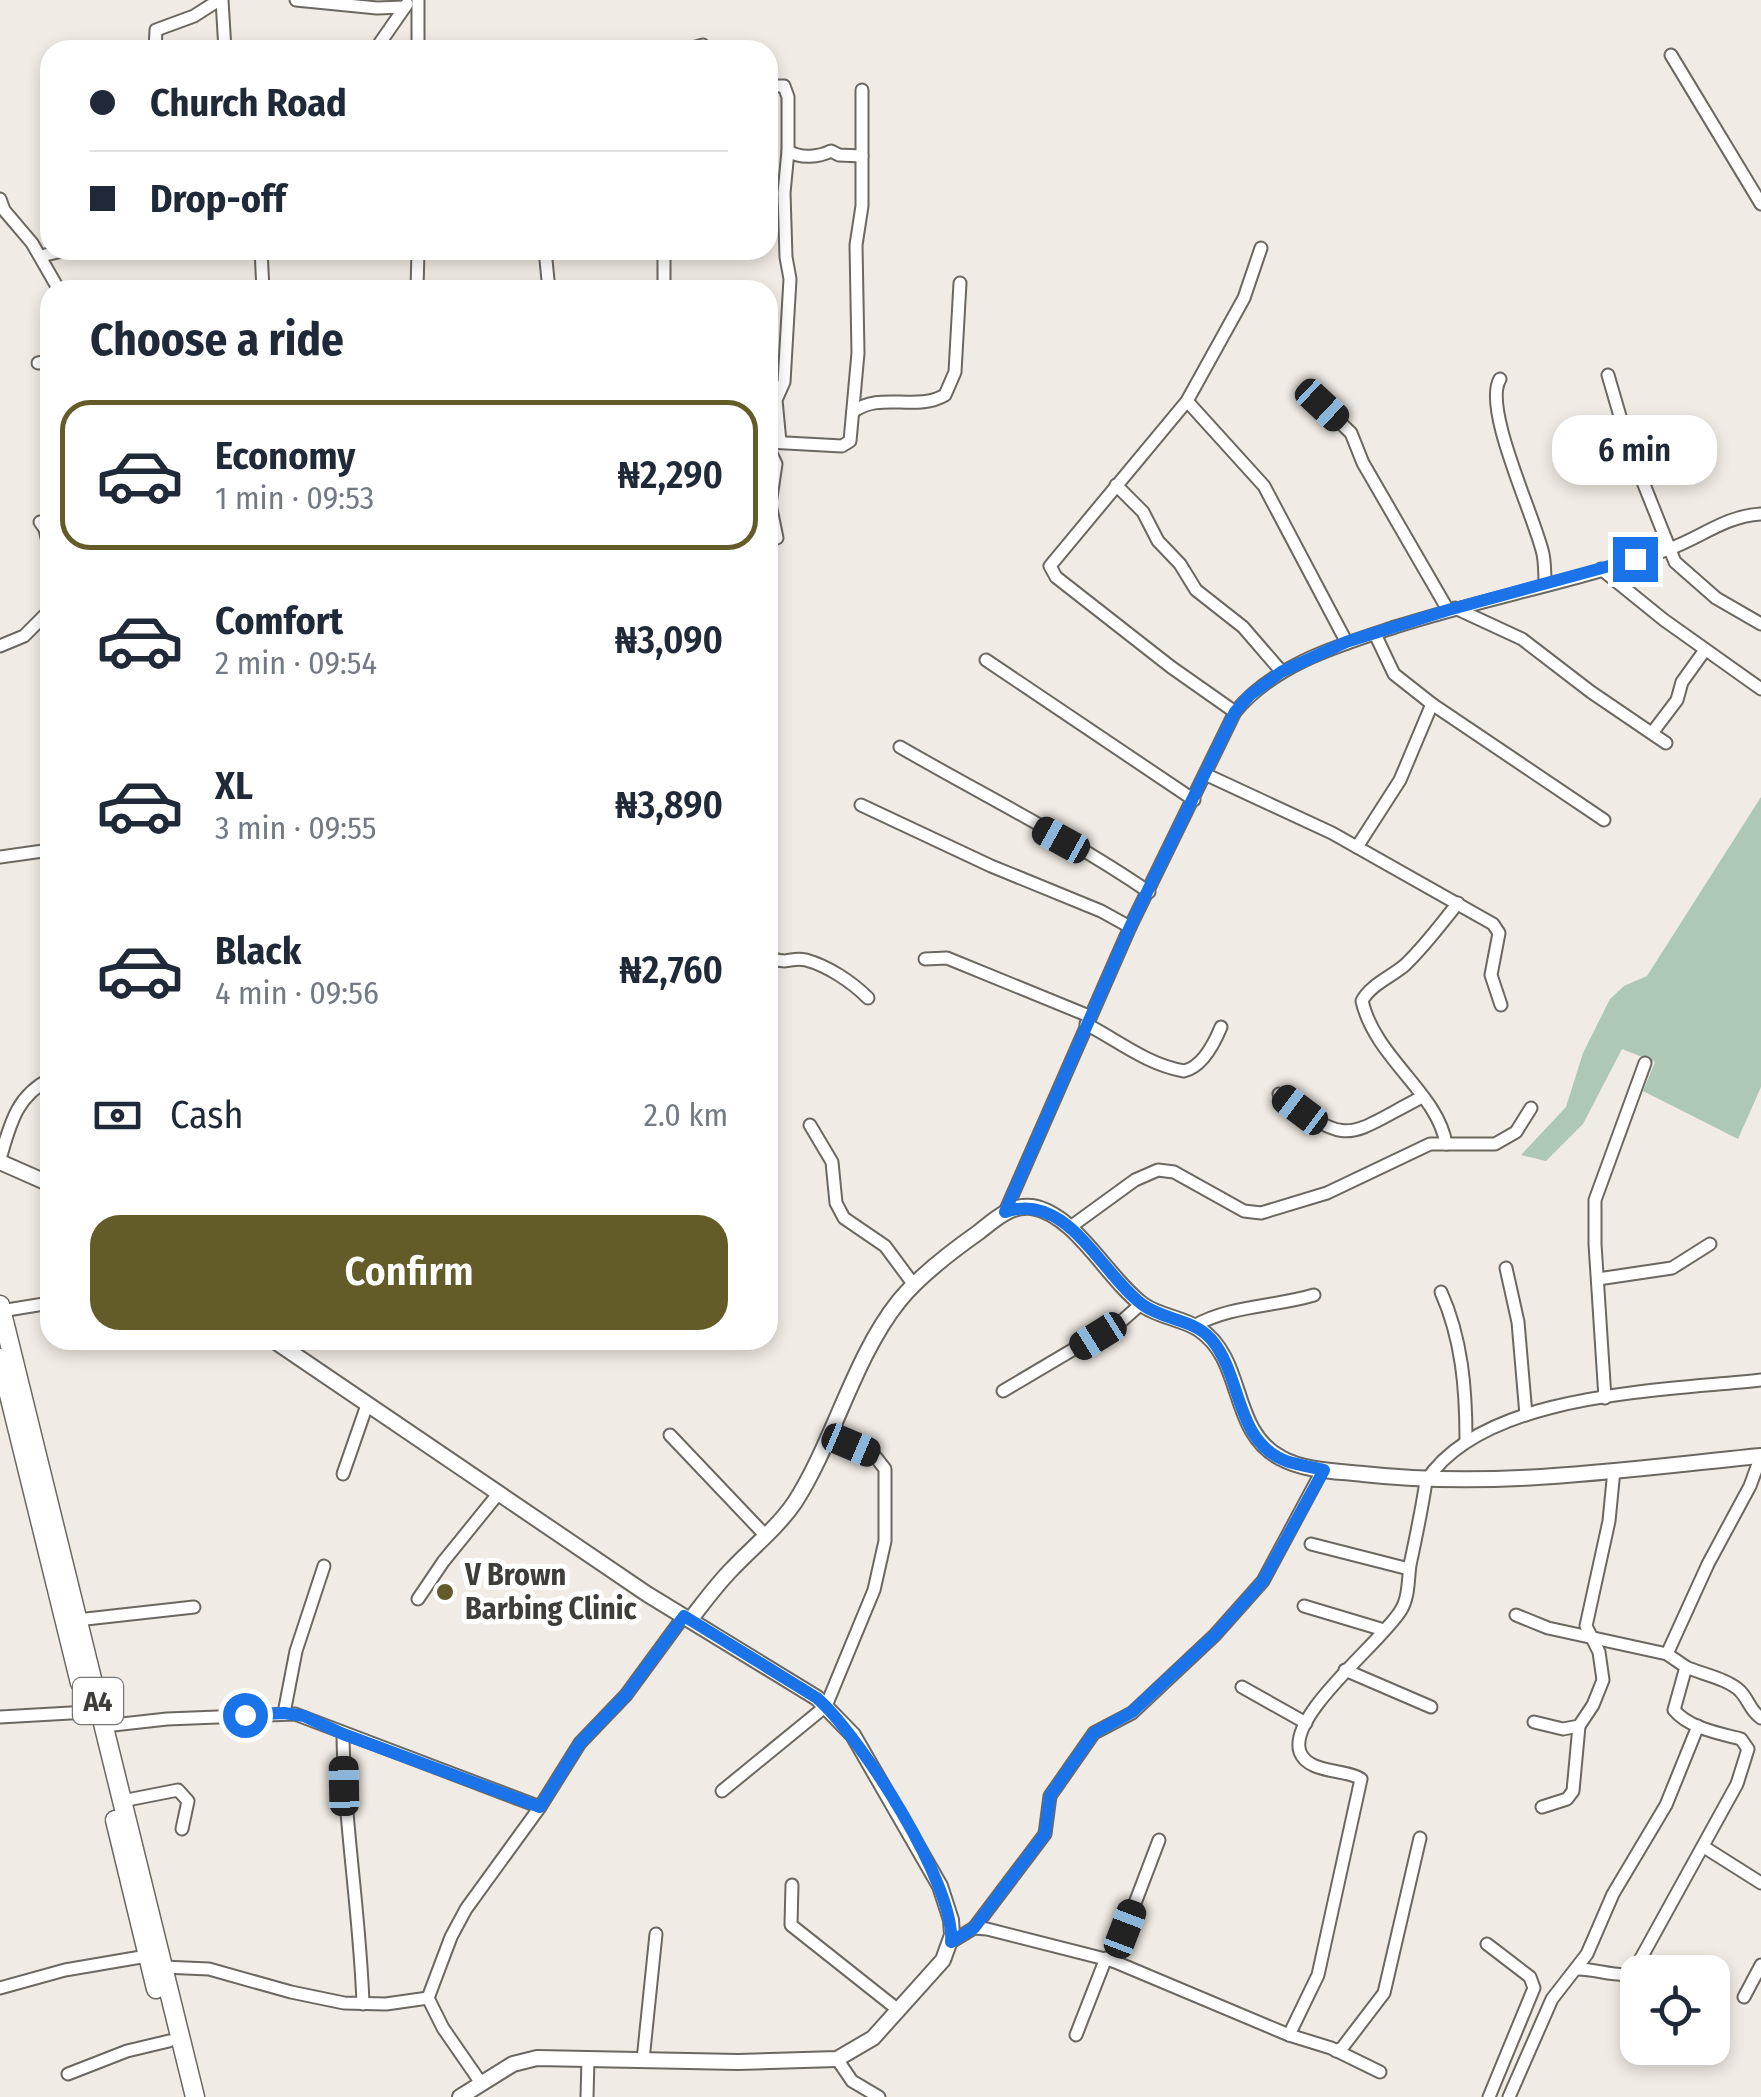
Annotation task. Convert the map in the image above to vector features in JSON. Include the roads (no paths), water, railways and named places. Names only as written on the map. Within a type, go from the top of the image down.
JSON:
[{"type":"highway","name":"A4","points":[[1,1308],[122,1801],[183,2097]]},
{"type":"highway","name":"A4","points":[[2,1371],[88,1712],[155,1962],[196,2097]]},
{"type":"street","points":[[155,40],[156,30],[194,16],[220,0],[223,40]]},
{"type":"street","points":[[296,0],[361,7],[407,3]]},
{"type":"street","points":[[418,0],[418,40]]},
{"type":"street","points":[[382,40],[407,3]]},
{"type":"street","points":[[1671,55],[1761,204]]},
{"type":"street","points":[[778,86],[787,91],[784,193],[790,279],[784,382],[778,396]]},
{"type":"street","points":[[778,444],[847,445],[858,353],[856,245],[862,206],[862,90]]},
{"type":"street","points":[[788,152],[800,156],[831,150],[839,155],[862,156]]},
{"type":"street","points":[[0,199],[4,210],[40,255]]},
{"type":"street","points":[[1235,712],[1052,574],[1051,562],[1187,401],[1244,298],[1261,248]]},
{"type":"street","points":[[853,412],[868,403],[924,403],[944,396],[955,372],[960,282]]},
{"type":"street","points":[[1608,375],[1629,447],[1675,562],[1716,598],[1761,624]]},
{"type":"street","points":[[1500,379],[1495,390],[1502,430],[1540,543],[1545,586]]},
{"type":"street","points":[[1187,401],[1264,486],[1346,642]]},
{"type":"street","points":[[1322,405],[1350,430],[1364,463],[1452,609],[1522,638],[1666,743]]},
{"type":"street","points":[[1116,485],[1139,508],[1158,541],[1180,564],[1196,590],[1243,628],[1281,672]]},
{"type":"street","points":[[1005,1212],[1130,927],[1235,712],[1250,695],[1281,672],[1346,642],[1670,549],[1733,517],[1761,514]]},
{"type":"street","points":[[1600,569],[1761,690]]},
{"type":"street","points":[[0,646],[24,636],[40,620]]},
{"type":"street","points":[[1375,634],[1394,674],[1604,820]]},
{"type":"street","points":[[1652,732],[1677,700],[1682,682],[1705,650]]},
{"type":"street","points":[[986,660],[1194,800]]},
{"type":"street","points":[[1358,847],[1394,790],[1432,704]]},
{"type":"street","points":[[900,747],[1097,857],[1149,892]]},
{"type":"street","points":[[1207,776],[1358,847],[1497,928],[1490,975],[1501,1005]]},
{"type":"street","points":[[861,805],[991,866],[1102,911],[1130,927]]},
{"type":"street","points":[[0,857],[40,851]]},
{"type":"street","points":[[1446,1144],[1442,1125],[1384,1050],[1362,1001],[1366,993],[1425,944],[1458,904]]},
{"type":"street","points":[[925,959],[947,958],[1088,1020],[1131,1052],[1184,1070],[1191,1070],[1202,1060],[1221,1028]]},
{"type":"street","points":[[778,961],[787,964],[805,960],[855,984],[868,998]]},
{"type":"street","points":[[1605,1398],[1594,1218],[1598,1187],[1645,1063]]},
{"type":"street","points":[[40,1086],[18,1106],[0,1160],[40,1179]]},
{"type":"street","points":[[1279,1094],[1321,1126],[1344,1133],[1358,1130],[1422,1097]]},
{"type":"street","points":[[1069,1228],[1135,1180],[1158,1170],[1174,1172],[1244,1210],[1261,1214],[1326,1192],[1421,1147],[1494,1144],[1516,1132],[1531,1108]]},
{"type":"street","points":[[810,1125],[832,1162],[836,1203],[844,1218],[885,1246],[914,1285]]},
{"type":"street","points":[[481,2083],[428,1998],[466,1909],[540,1807],[580,1743],[626,1695],[687,1618],[796,1500],[884,1324],[914,1285],[1005,1212],[1021,1206],[1050,1212],[1141,1304],[1194,1326],[1222,1354],[1241,1408],[1259,1442],[1284,1460],[1324,1470],[1426,1481],[1504,1481],[1761,1456],[1667,1654]]},
{"type":"street","points":[[1598,1278],[1672,1268],[1710,1244]]},
{"type":"street","points":[[1506,1268],[1518,1322],[1526,1415]]},
{"type":"street","points":[[1441,1292],[1455,1324],[1465,1391],[1466,1439]]},
{"type":"street","points":[[1194,1326],[1226,1311],[1268,1306],[1314,1294]]},
{"type":"street","points":[[1,1308],[40,1304]]},
{"type":"street","points":[[1003,1392],[1122,1320],[1141,1304]]},
{"type":"street","points":[[289,1350],[498,1494],[826,1706],[852,1735],[885,1786],[940,1886],[951,1920],[951,1942],[944,1960],[873,2038],[837,2060],[526,2060],[460,2097]]},
{"type":"street","points":[[1289,2035],[1318,1974],[1361,1779],[1355,1774],[1336,1773],[1304,1758],[1300,1745],[1306,1723],[1345,1670],[1402,1610],[1426,1481],[1442,1458],[1466,1439],[1526,1415],[1605,1398],[1761,1380]]},
{"type":"street","points":[[344,1474],[367,1405]]},
{"type":"street","points":[[670,1435],[766,1536]]},
{"type":"street","points":[[722,1791],[826,1706],[874,1590],[885,1528],[883,1463],[874,1455],[828,1435]]},
{"type":"street","points":[[951,1942],[974,1928],[1045,1834],[1050,1796],[1094,1733],[1132,1712],[1215,1635],[1263,1581],[1324,1470]]},
{"type":"street","points":[[1542,1806],[1567,1799],[1573,1791],[1578,1726],[1593,1705],[1603,1680],[1599,1652],[1586,1626],[1609,1521],[1614,1470]]},
{"type":"street","points":[[418,1600],[498,1494]]},
{"type":"street","points":[[1312,1544],[1410,1569]]},
{"type":"street","points":[[284,1713],[296,1652],[324,1566]]},
{"type":"street","points":[[1304,1606],[1384,1630]]},
{"type":"street","points":[[77,1620],[194,1608]]},
{"type":"street","points":[[1516,1616],[1590,1638],[1667,1654],[1730,1684],[1761,1718]]},
{"type":"street","points":[[1578,1969],[1632,1974],[1738,1784],[1748,1750],[1741,1739],[1676,1716],[1674,1710],[1686,1666]]},
{"type":"street","points":[[1345,1670],[1431,1707]]},
{"type":"street","points":[[1242,1688],[1306,1723]]},
{"type":"street","points":[[0,1717],[88,1712]]},
{"type":"street","points":[[104,1726],[284,1713],[304,1716],[540,1807]]},
{"type":"street","points":[[1534,1722],[1563,1729],[1578,1726]]},
{"type":"street","points":[[1509,2097],[1552,1999],[1578,1969],[1613,1894],[1666,1804],[1698,1726]]},
{"type":"street","points":[[343,1734],[345,1804],[361,1942],[363,2004]]},
{"type":"street","points":[[122,1801],[178,1790],[188,1800],[182,1829]]},
{"type":"street","points":[[1336,2051],[1384,1993],[1420,1838]]},
{"type":"street","points":[[1076,2035],[1159,1840]]},
{"type":"street","points":[[1704,1847],[1761,1883]]},
{"type":"street","points":[[792,1885],[791,1924],[897,2010]]},
{"type":"street","points":[[974,1928],[1109,1960],[1380,2072]]},
{"type":"street","points":[[643,2060],[656,1934]]},
{"type":"street","points":[[1487,1944],[1530,1977],[1534,1988],[1489,2097]]},
{"type":"street","points":[[0,1988],[65,1970],[155,1962],[209,1969],[344,2003],[428,1998]]},
{"type":"street","points":[[1744,1997],[1761,1965]]},
{"type":"street","points":[[68,2074],[169,2040]]},
{"type":"street","points":[[587,2097],[588,2058]]},
{"type":"street","points":[[837,2060],[852,2081],[879,2097]]},
{"type":"place","name":"V Brown Barbing Clinic","points":[[445,1592]]}]
